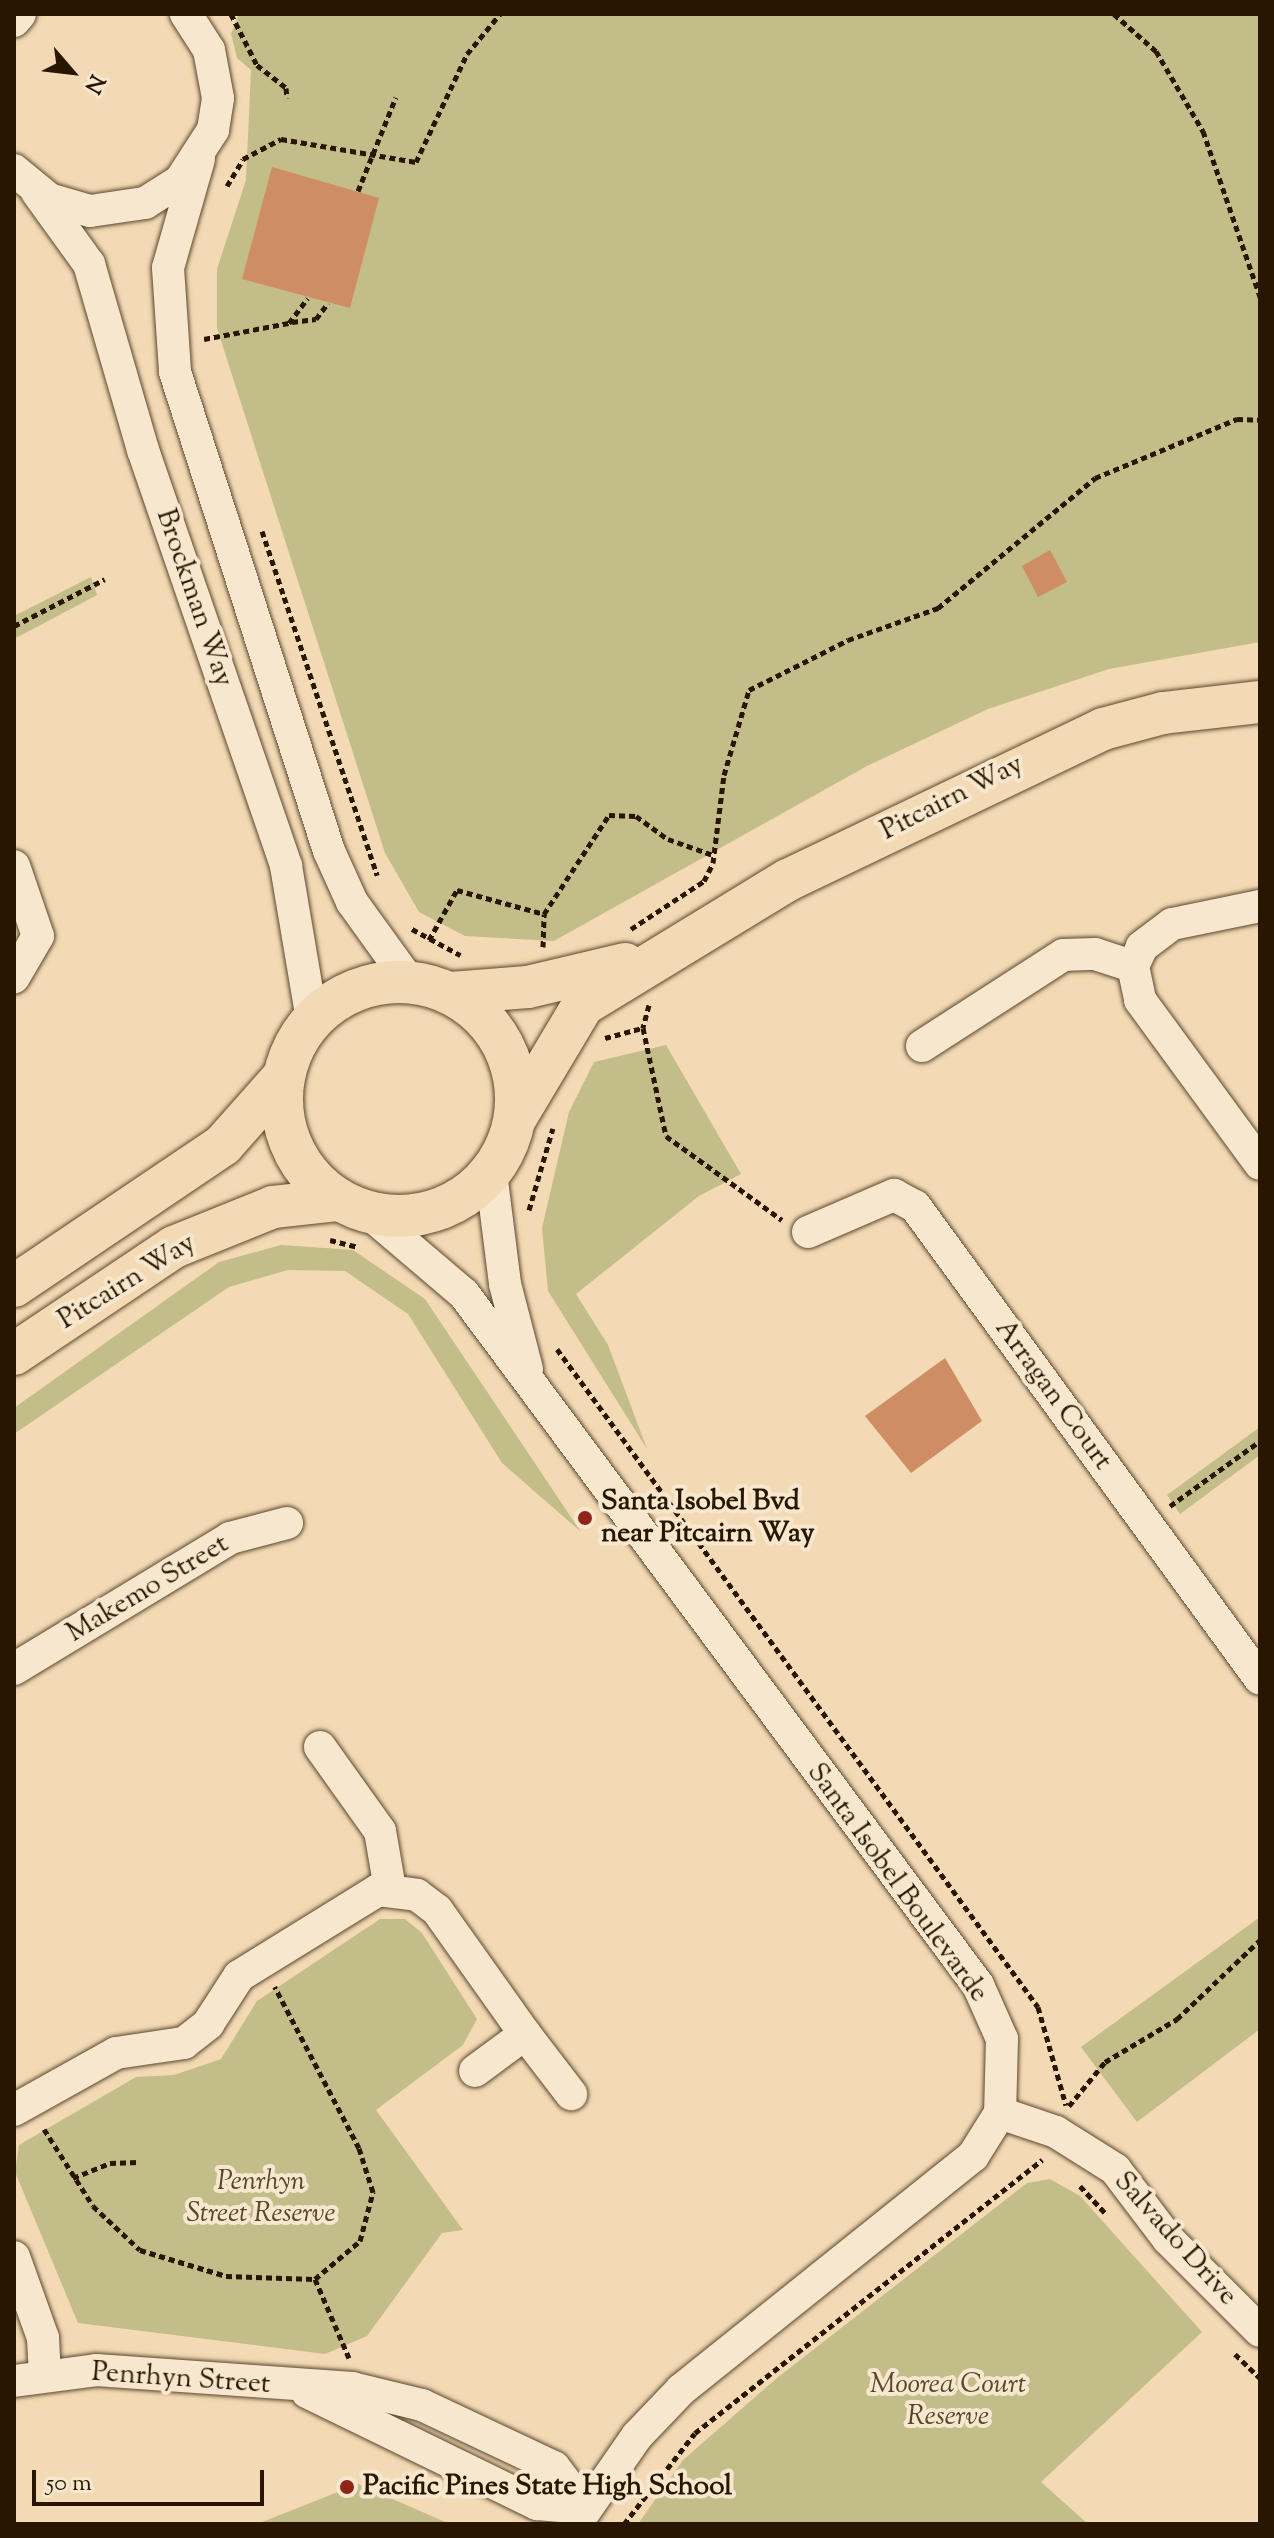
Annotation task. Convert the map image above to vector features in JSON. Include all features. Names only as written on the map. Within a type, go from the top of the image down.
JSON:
[{"type":"main road","name":"Pitcairn Way","points":[[515,1119],[583,1005],[664,951],[1030,758],[1163,713],[1260,702]]},
{"type":"main road","name":"Pitcairn Way","points":[[464,977],[528,987],[664,951]]},
{"type":"main road","points":[[464,977],[482,1014],[504,1045],[516,1082],[515,1119],[491,1173],[436,1211],[353,1207],[310,1177],[291,1147],[284,1076],[312,1020],[373,984],[409,981],[464,977]]},
{"type":"main road","name":"Pitcairn Way","points":[[14,1286],[223,1145],[284,1076]]},
{"type":"main road","name":"Pitcairn Way","points":[[14,1354],[174,1247],[273,1207],[353,1207]]},
{"type":"street","points":[[14,21],[20,14]]},
{"type":"street","name":"Brockman Way","points":[[186,14],[209,50],[217,81],[213,130],[199,159],[168,268],[175,372],[329,851],[352,902],[409,981]]},
{"type":"street","points":[[22,181],[76,209],[118,211],[170,190],[199,159]]},
{"type":"street","name":"Brockman Way","points":[[22,181],[89,264],[143,450],[286,866],[312,1020]]},
{"type":"street","points":[[14,866],[38,936],[14,977]]},
{"type":"street","points":[[1260,906],[1172,924],[1142,947],[1133,966],[1140,1000],[1260,1164]]},
{"type":"street","points":[[922,1046],[1063,955],[1095,954],[1133,966]]},
{"type":"street","name":"Santa Isobel Boulevarde","points":[[491,1173],[505,1284],[531,1383]]},
{"type":"street","name":"Arragan Court","points":[[808,1232],[894,1195],[915,1206],[1260,1679]]},
{"type":"street","name":"Santa Isobel Boulevarde","points":[[353,1207],[464,1294],[978,1985],[1002,2039],[1000,2113]]},
{"type":"street","name":"Makemo Street","points":[[14,1669],[230,1538],[287,1523]]},
{"type":"street","points":[[320,1747],[380,1831],[390,1889]]},
{"type":"street","points":[[21,2106],[116,2053],[184,2043],[208,2024],[239,1976],[366,1895],[390,1889],[437,1910],[571,2094]]},
{"type":"street","points":[[475,2071],[525,2034]]},
{"type":"street","points":[[580,2516],[681,2390],[973,2156],[1000,2113]]},
{"type":"street","name":"Salvado Drive","points":[[1000,2113],[1062,2120],[1115,2169],[1168,2239],[1260,2331]]},
{"type":"street","points":[[14,2257],[43,2338],[29,2377]]},
{"type":"street","name":"Penrhyn Street","points":[[29,2377],[147,2371],[301,2389],[537,2504],[580,2516]]},
{"type":"path","points":[[231,14],[257,65],[286,88],[287,98]]},
{"type":"path","points":[[223,195],[243,159],[273,141],[297,139],[402,165],[426,152],[467,54],[500,14]]},
{"type":"path","points":[[1114,14],[1156,51],[1203,131],[1260,297]]},
{"type":"path","points":[[358,191],[375,157],[396,97]]},
{"type":"path","points":[[291,322],[308,298]]},
{"type":"path","points":[[204,339],[316,319],[328,303]]},
{"type":"path","points":[[202,327],[205,349]]},
{"type":"path","points":[[627,933],[704,881],[713,855],[724,775],[749,690],[848,640],[938,608],[1095,478],[1237,419],[1260,420]]},
{"type":"path","points":[[258,517],[381,885]]},
{"type":"path","points":[[14,626],[105,579]]},
{"type":"path","points":[[542,963],[544,914],[609,815],[636,816],[668,839],[713,855]]},
{"type":"path","points":[[429,940],[457,890],[544,914]]},
{"type":"path","points":[[404,920],[429,940],[464,977]]},
{"type":"path","points":[[592,1041],[643,1028],[666,1136],[758,1208],[808,1232]]},
{"type":"path","points":[[549,1338],[1038,2007],[1062,2120]]},
{"type":"path","points":[[1146,1523],[1260,1441]]},
{"type":"path","points":[[624,2524],[695,2433],[1001,2196],[1026,2167],[1046,2159],[1062,2120],[1105,2062],[1177,2019],[1260,1940]]},
{"type":"path","points":[[21,2106],[116,2234],[140,2250],[226,2276],[315,2279],[360,2241],[373,2192],[359,2148],[262,1962]]},
{"type":"path","points":[[73,2178],[110,2163],[139,2162]]},
{"type":"path","points":[[315,2279],[347,2349]]},
{"type":"green space","points":[[239,14],[1260,14],[1260,642],[1109,669],[988,709],[867,766],[554,941],[465,936],[419,912],[385,853],[217,328],[217,269],[246,180],[251,70],[237,58],[231,34]]},
{"type":"green space","points":[[91,577],[97,595],[14,639],[14,616]]},
{"type":"green space","points":[[666,1045],[741,1174],[699,1196],[576,1294],[608,1345],[647,1449],[548,1291],[542,1228],[569,1112],[594,1062]]},
{"type":"green space","points":[[281,1245],[353,1250],[425,1299],[581,1532],[502,1463],[408,1314],[345,1271],[288,1270],[229,1287],[14,1434],[14,1408],[219,1262]]},
{"type":"green space","points":[[1260,1427],[1260,1455],[1180,1514],[1167,1495]]},
{"type":"green space","points":[[1260,1917],[1260,2029],[1137,2122],[1081,2047]]},
{"type":"green space","name":"Penrhyn Street Reserve","points":[[380,1919],[405,1919],[422,1933],[477,2019],[463,2045],[376,2110],[463,2230],[442,2233],[367,2336],[325,2354],[78,2323],[15,2172],[19,2145],[136,2077],[174,2075],[221,2059],[257,2001]]},
{"type":"green space","name":"Moorea Court Reserve","points":[[1050,2179],[1080,2196],[1202,2332],[1041,2482],[1088,2524],[638,2524],[683,2460],[777,2378],[1027,2183]]},
{"type":"green space","points":[[358,2484],[450,2524],[257,2524]]},
{"type":"building","points":[[272,167],[379,198],[350,308],[242,279]]},
{"type":"building","points":[[1050,550],[1067,582],[1038,597],[1022,566]]},
{"type":"building","points":[[945,1358],[982,1421],[911,1473],[865,1416]]},
{"type":"place","name":"Santa Isobel Bvd near Pitcairn Way","points":[[585,1518]]},
{"type":"place","name":"Pacific Pines State High School","points":[[347,2487]]}]
